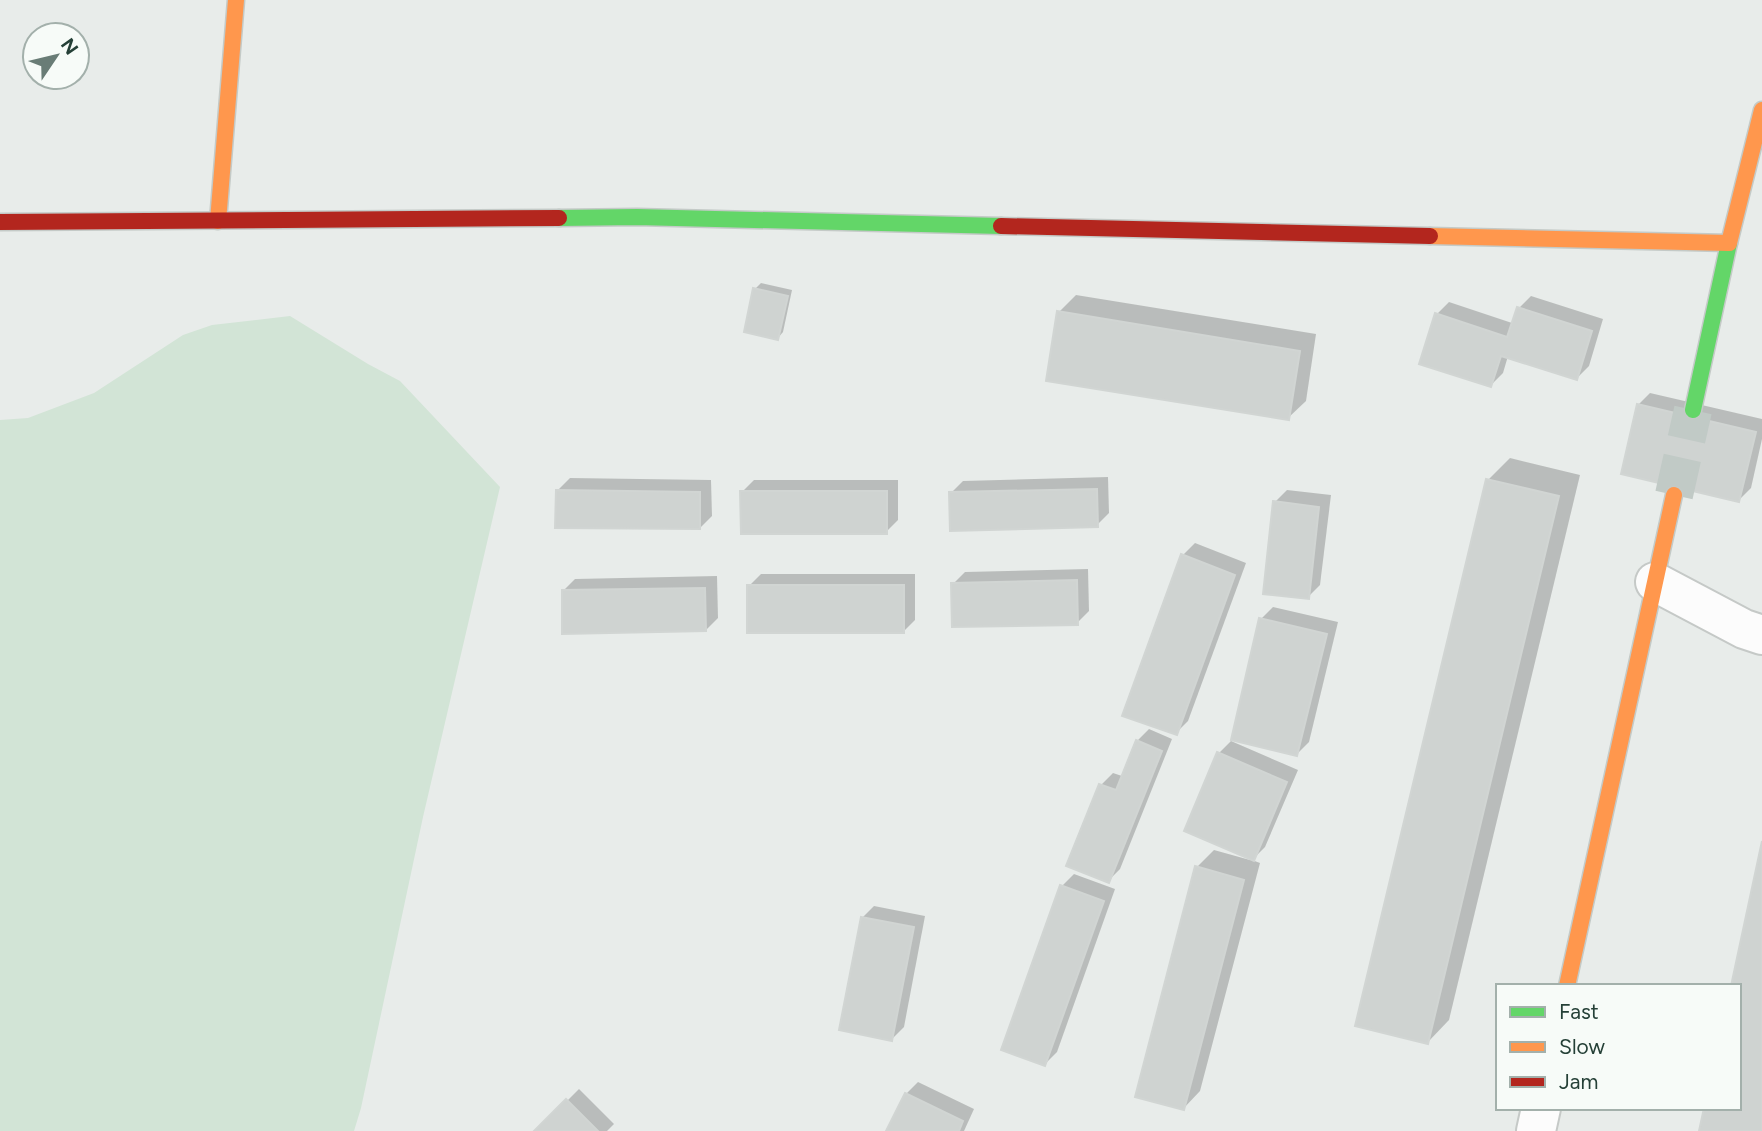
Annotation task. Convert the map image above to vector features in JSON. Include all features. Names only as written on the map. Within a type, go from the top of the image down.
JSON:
[{"type":"street","points":[[218,220],[236,0]]},
{"type":"street","points":[[1693,410],[1729,243],[1762,110]]},
{"type":"street","points":[[0,222],[637,217],[1729,243]]},
{"type":"street","points":[[1567,984],[1674,495]]},
{"type":"street","points":[[1655,582],[1744,629],[1762,635]]},
{"type":"street","points":[[1536,1131],[1541,1110]]},
{"type":"green space","points":[[290,316],[400,381],[500,487],[423,817],[354,1131],[0,1131],[0,420],[28,418],[94,393],[183,335],[212,325]]},
{"type":"building","points":[[753,288],[788,296],[778,340],[744,332]]},
{"type":"building","points":[[1517,307],[1592,331],[1577,380],[1501,356],[1491,387],[1419,364],[1435,313],[1507,337]]},
{"type":"building","points":[[1057,311],[1300,351],[1289,420],[1046,381]]},
{"type":"building","points":[[1637,404],[1756,432],[1739,502],[1621,474]]},
{"type":"building","points":[[1486,479],[1559,496],[1428,1044],[1355,1026]]},
{"type":"building","points":[[1097,489],[1098,527],[950,531],[949,492]]},
{"type":"building","points":[[556,490],[700,492],[700,529],[555,528]]},
{"type":"building","points":[[740,491],[887,491],[887,534],[741,534]]},
{"type":"building","points":[[1273,501],[1319,507],[1309,599],[1263,594]]},
{"type":"building","points":[[1181,554],[1235,575],[1177,735],[1122,716]]},
{"type":"building","points":[[1077,580],[1078,625],[952,627],[951,583]]},
{"type":"building","points":[[747,585],[904,585],[904,633],[747,633]]},
{"type":"building","points":[[705,588],[706,631],[562,634],[562,590]]},
{"type":"building","points":[[1259,618],[1327,634],[1297,756],[1231,740]]},
{"type":"building","points":[[1136,740],[1162,751],[1109,883],[1066,866],[1099,784],[1116,790]]},
{"type":"building","points":[[1217,752],[1287,782],[1254,861],[1184,831]]},
{"type":"building","points":[[1762,841],[1762,1131],[1699,1131],[1704,1110],[1741,1110],[1741,984],[1731,984]]},
{"type":"building","points":[[1195,866],[1244,880],[1184,1110],[1135,1097]]},
{"type":"building","points":[[1060,885],[1104,901],[1045,1066],[1001,1050]]},
{"type":"building","points":[[861,917],[914,927],[892,1041],[839,1030]]},
{"type":"building","points":[[905,1093],[963,1121],[959,1131],[886,1131]]},
{"type":"building","points":[[566,1099],[598,1131],[534,1131]]},
{"type":"tunnel","points":[[1674,495],[1693,410]]},
{"type":"traffic: fast","points":[[559,218],[637,217],[1001,226]]},
{"type":"traffic: fast","points":[[1693,410],[1729,243]]},
{"type":"traffic: slow","points":[[218,221],[236,0]]},
{"type":"traffic: slow","points":[[1430,236],[1729,243],[1762,110]]},
{"type":"traffic: slow","points":[[1567,984],[1674,495]]},
{"type":"traffic: jam","points":[[0,222],[559,218]]},
{"type":"traffic: jam","points":[[1001,226],[1430,236]]}]
